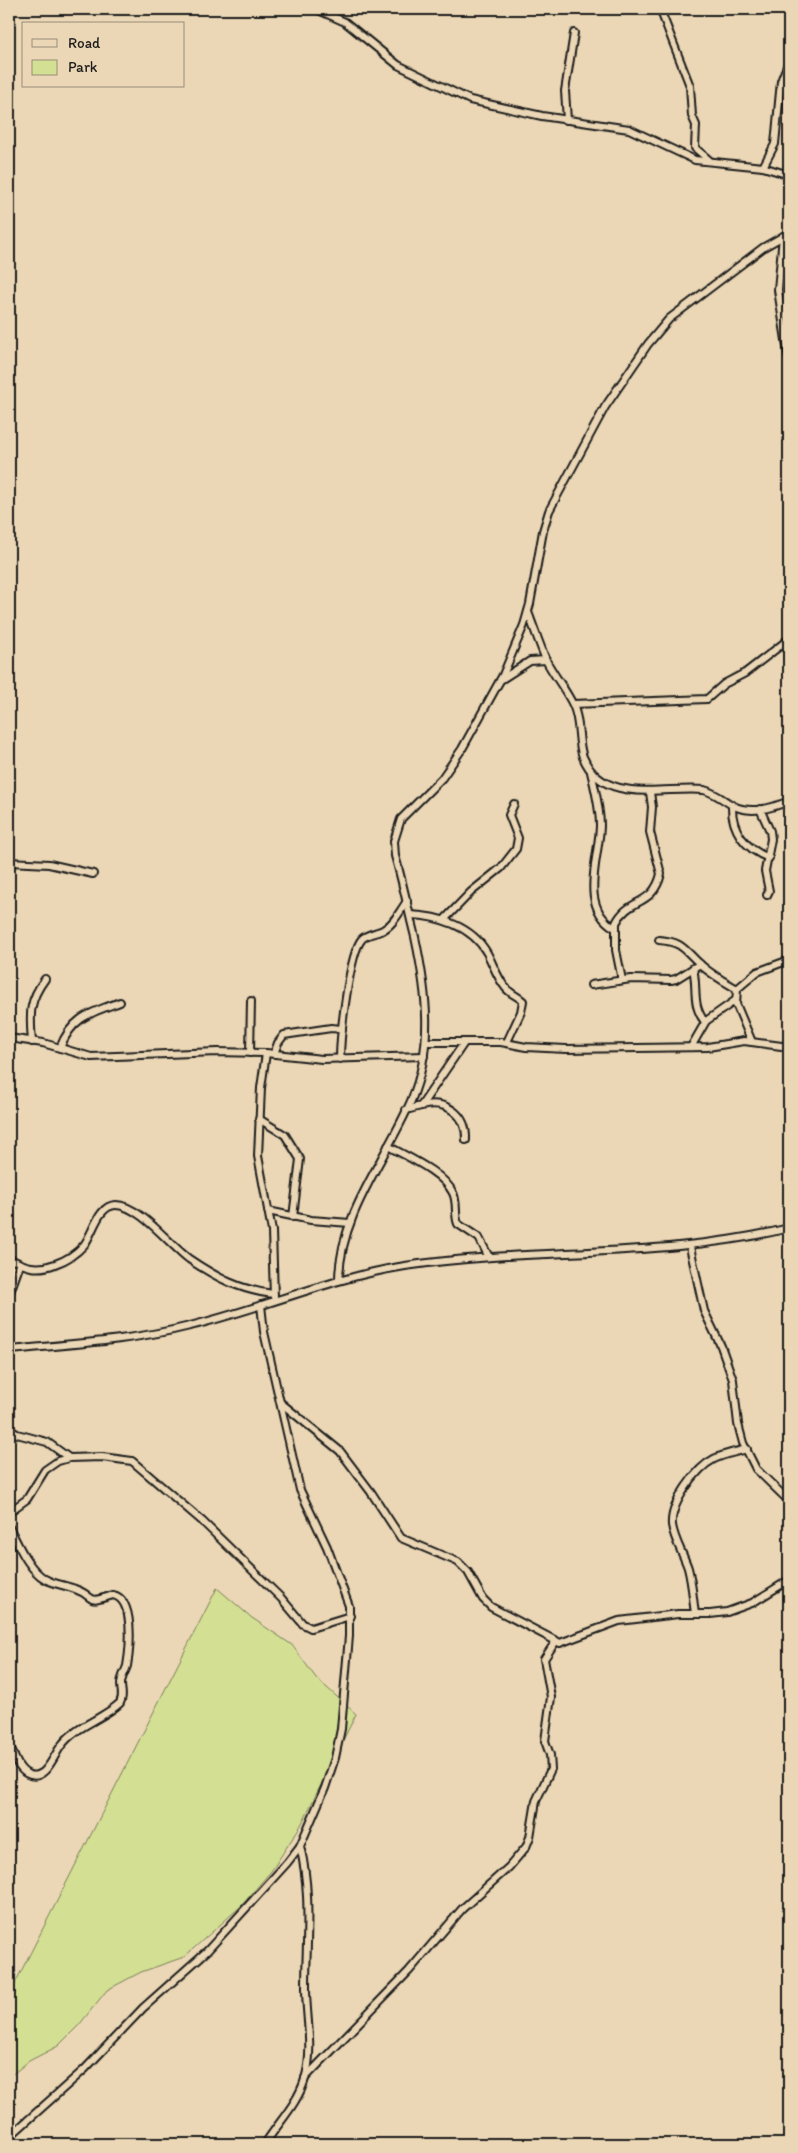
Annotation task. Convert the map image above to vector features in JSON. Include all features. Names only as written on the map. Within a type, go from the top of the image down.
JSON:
[{"type":"street","points":[[317,9],[345,22],[398,65],[450,92],[491,105],[567,120],[629,129],[684,156],[762,167],[789,175]]},
{"type":"street","points":[[660,9],[690,86],[692,116],[696,125],[695,148],[710,161]]},
{"type":"street","points":[[789,9],[789,14]]},
{"type":"street","points":[[567,120],[565,91],[574,33]]},
{"type":"street","points":[[762,167],[775,144],[781,86],[789,61]]},
{"type":"street","points":[[781,86],[789,90]]},
{"type":"street","points":[[786,235],[778,290],[789,359]]},
{"type":"street","points":[[339,1279],[341,1249],[350,1223],[416,1088],[426,1042],[427,1000],[407,901],[395,856],[394,841],[396,829],[401,819],[442,778],[462,749],[501,679],[528,612],[537,574],[543,531],[549,512],[605,407],[648,344],[669,319],[764,247],[786,235]]},
{"type":"street","points":[[528,612],[546,660],[573,704],[579,725],[582,755],[590,771],[600,824],[594,870],[594,900],[601,918],[615,928]]},
{"type":"street","points":[[573,704],[707,699],[724,684],[745,673],[789,639]]},
{"type":"street","points":[[501,679],[530,661],[546,660]]},
{"type":"street","points":[[590,771],[598,778],[619,788],[650,792],[704,790],[714,793],[732,805],[760,809],[773,808],[789,801]]},
{"type":"street","points":[[622,980],[616,950],[615,928],[624,912],[636,903],[649,898],[660,880],[661,874],[650,832],[652,807],[650,792]]},
{"type":"street","points":[[444,920],[471,892],[500,868],[516,849],[518,838],[509,815],[514,804]]},
{"type":"street","points":[[732,805],[734,823],[739,836],[754,851],[769,858]]},
{"type":"street","points":[[760,809],[770,830],[771,847],[765,878],[769,891],[767,895]]},
{"type":"street","points":[[9,862],[49,864],[93,874]]},
{"type":"street","points":[[340,1059],[342,1029],[352,969],[360,941],[366,936],[390,925],[407,901]]},
{"type":"street","points":[[410,915],[444,920],[478,940],[486,951],[504,986],[509,992],[522,1000],[522,1012],[507,1042]]},
{"type":"street","points":[[659,940],[671,941],[684,946],[700,964],[737,989]]},
{"type":"street","points":[[752,1042],[736,1000],[737,989],[757,972],[789,960]]},
{"type":"street","points":[[590,985],[622,980],[671,980],[700,964]]},
{"type":"street","points":[[693,968],[695,1003],[699,1014],[705,1022]]},
{"type":"street","points":[[32,1042],[30,1015],[32,999],[45,979]]},
{"type":"street","points":[[691,1047],[705,1022],[736,1000]]},
{"type":"street","points":[[250,1052],[252,1001]]},
{"type":"street","points":[[60,1048],[70,1026],[86,1016],[120,1002]]},
{"type":"street","points":[[274,1054],[278,1043],[284,1035],[331,1028],[342,1029]]},
{"type":"street","points":[[9,1038],[60,1048],[91,1057],[216,1052],[250,1052],[305,1058],[340,1059],[424,1056]]},
{"type":"street","points":[[426,1042],[507,1042],[546,1049],[691,1047],[752,1042],[789,1047]]},
{"type":"street","points":[[421,1106],[464,1042]]},
{"type":"street","points":[[266,1053],[259,1119],[259,1170],[272,1231],[274,1297]]},
{"type":"street","points":[[406,1110],[421,1106],[442,1107],[459,1114],[465,1124],[466,1140]]},
{"type":"street","points":[[259,1119],[285,1135],[300,1159],[293,1217]]},
{"type":"street","points":[[388,1146],[421,1164],[448,1186],[454,1193],[458,1224],[475,1235],[490,1257]]},
{"type":"street","points":[[9,1258],[36,1269],[66,1260],[85,1244],[104,1210],[110,1206],[120,1206],[142,1217],[189,1258],[218,1276],[248,1290],[274,1297]]},
{"type":"street","points":[[268,1211],[293,1217],[350,1223]]},
{"type":"street","points":[[9,1350],[142,1337],[192,1326],[261,1305],[274,1297],[339,1279],[404,1267],[490,1257],[690,1247],[789,1228]]},
{"type":"street","points":[[690,1247],[704,1311],[721,1346],[733,1380],[740,1433],[756,1469],[789,1501]]},
{"type":"street","points":[[9,1295],[20,1264]]},
{"type":"street","points":[[9,2137],[85,2069],[143,2008],[207,1951],[258,1898],[300,1846],[325,1788],[335,1758],[341,1729],[350,1616],[344,1590],[300,1490],[264,1332],[261,1305]]},
{"type":"street","points":[[281,1403],[340,1451],[372,1492],[401,1538],[458,1562],[468,1572],[483,1599],[491,1607],[556,1641],[570,1641],[586,1632],[619,1621],[710,1614],[738,1609],[752,1604],[789,1580]]},
{"type":"street","points":[[9,1429],[18,1434],[47,1442],[70,1458]]},
{"type":"street","points":[[58,1450],[58,1461]]},
{"type":"street","points":[[695,1614],[688,1568],[673,1534],[671,1522],[673,1512],[689,1482],[711,1460],[747,1450]]},
{"type":"street","points":[[9,1512],[26,1500],[45,1470],[58,1461],[70,1458],[118,1458],[132,1461],[202,1521],[281,1598],[296,1618],[308,1627],[316,1627],[350,1616]]},
{"type":"street","points":[[9,1527],[33,1568],[46,1580],[81,1591],[93,1600],[98,1601],[113,1595],[124,1600],[130,1631],[127,1663],[121,1684],[123,1697],[120,1703],[69,1737],[61,1746],[52,1762],[38,1775],[30,1776],[22,1770],[9,1744]]},
{"type":"street","points":[[264,2144],[293,2104],[306,2078],[409,1971],[462,1909],[510,1867],[526,1847],[530,1837],[536,1801],[551,1769],[550,1755],[545,1741],[551,1697],[544,1659],[556,1641]]},
{"type":"street","points":[[300,1846],[309,1899],[306,1989],[310,2051],[306,2078]]},
{"type":"green space","points":[[217,1588],[252,1618],[292,1645],[316,1678],[356,1714],[301,1825],[272,1870],[241,1906],[184,1957],[141,1972],[107,1990],[79,2025],[58,2046],[29,2061],[9,2077],[9,1995]]}]
